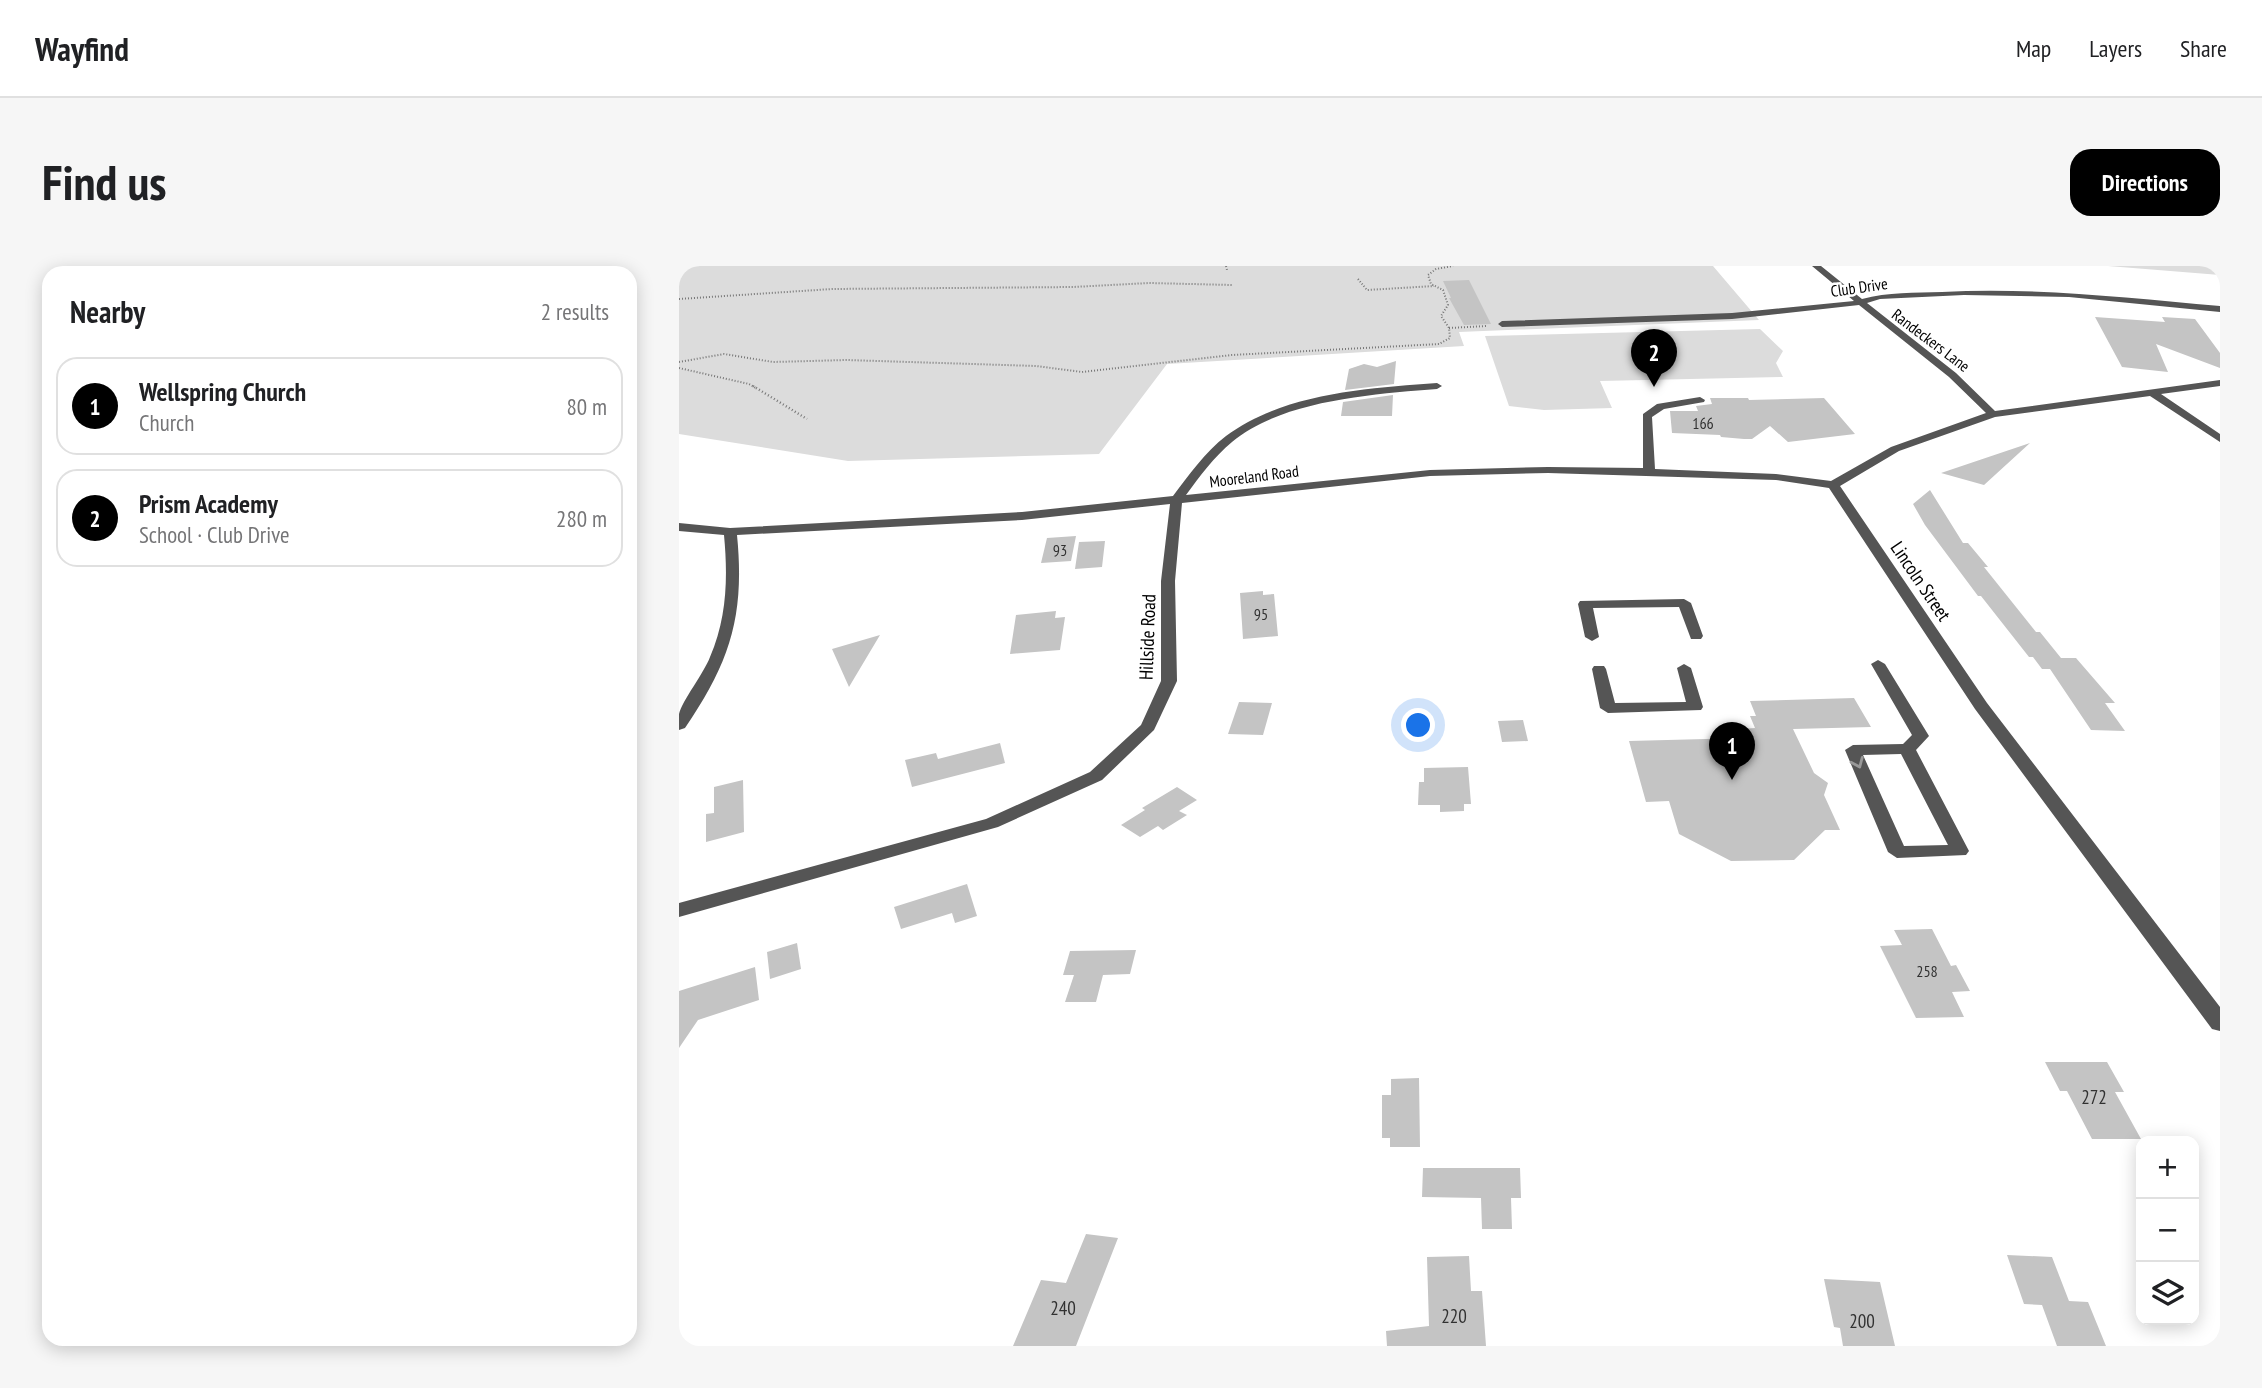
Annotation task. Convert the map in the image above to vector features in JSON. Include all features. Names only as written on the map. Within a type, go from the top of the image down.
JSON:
[{"type":"street","name":"Randeckers Lane","points":[[1816,266],[1858,303],[1970,387],[1993,414]]},
{"type":"street","name":"Club Drive","points":[[1502,324],[1732,316],[1858,303],[1880,298],[1964,293],[2069,295],[2220,309]]},
{"type":"street","points":[[1833,485],[1895,449],[1993,414],[2220,383]]},
{"type":"street","name":"Hillside Road","points":[[679,910],[992,823],[1096,776],[1148,727],[1168,681],[1168,581],[1176,501],[1199,469],[1228,440],[1265,418],[1329,398],[1407,387],[1437,386]]},
{"type":"street","points":[[2154,394],[2220,439]]},
{"type":"street","points":[[1649,472],[1647,416],[1661,406],[1700,400]]},
{"type":"street","name":"Mooreland Road","points":[[679,527],[730,532],[1022,516],[1430,472],[1649,472],[1776,477],[1833,485]]},
{"type":"street","name":"Lincoln Street","points":[[1833,485],[1981,706],[2220,1023]]},
{"type":"street","points":[[679,725],[699,696],[727,632],[732,576],[730,532]]},
{"type":"street","points":[[1592,637],[1585,604],[1684,603],[1696,635]]},
{"type":"street","points":[[1878,664],[1921,736],[1907,749],[1853,750],[1896,852],[1960,851],[1907,749]]},
{"type":"street","points":[[1599,669],[1608,708],[1695,707],[1684,668]]},
{"type":"path","points":[[1226,266],[1227,270]]},
{"type":"path","points":[[679,362],[724,354],[773,362],[853,361],[1036,366],[1093,371],[1233,355],[1439,344],[1450,338],[1449,328],[1441,316],[1448,305],[1443,290],[1429,283],[1430,272],[1453,266]]},
{"type":"path","points":[[1358,279],[1367,290],[1435,286]]},
{"type":"path","points":[[1416,281],[1420,287]]},
{"type":"path","points":[[679,299],[832,289],[1084,287],[1149,283],[1233,285]]},
{"type":"path","points":[[1449,328],[1502,324]]},
{"type":"path","points":[[679,368],[749,384],[807,419]]},
{"type":"shaded area","points":[[679,266],[1713,266],[1759,320],[1459,332],[1464,346],[1167,364],[1099,454],[848,461],[679,434]]},
{"type":"shaded area","points":[[2108,266],[2220,266],[2220,275]]},
{"type":"shaded area","points":[[1760,329],[1783,351],[1776,363],[1783,377],[1600,381],[1612,408],[1544,410],[1509,406],[1485,336]]},
{"type":"building","points":[[1469,280],[1491,324],[1464,325],[1443,281]]},
{"type":"building","points":[[2095,317],[2165,322],[2162,317],[2195,319],[2220,353],[2220,368],[2156,344],[2168,372],[2122,367]]},
{"type":"building","points":[[1396,361],[1394,384],[1345,390],[1349,369],[1364,364],[1377,367]]},
{"type":"building","points":[[1393,395],[1392,416],[1341,416],[1343,402]]},
{"type":"building","points":[[1710,398],[1824,398],[1855,434],[1788,442],[1770,426],[1752,439],[1672,433],[1670,411],[1698,411],[1696,406],[1712,404]]},
{"type":"building","points":[[2030,443],[1984,485],[1941,473]]},
{"type":"building","points":[[1930,490],[1963,543],[1968,543],[1988,567],[1984,567],[2036,632],[2040,632],[2061,658],[2076,658],[2115,703],[2105,703],[2125,731],[2091,730],[2050,669],[2042,669],[2033,657],[2029,657],[1981,596],[1978,596],[1925,525],[1913,504]]},
{"type":"building","points":[[1076,536],[1071,561],[1041,563],[1047,538]]},
{"type":"building","points":[[1105,541],[1102,567],[1075,569],[1079,542]]},
{"type":"building","points":[[1263,591],[1263,595],[1274,594],[1278,636],[1243,639],[1240,593]]},
{"type":"building","points":[[1056,611],[1055,618],[1065,617],[1060,650],[1010,654],[1016,615]]},
{"type":"building","points":[[880,635],[849,687],[832,649]]},
{"type":"building","points":[[1854,698],[1871,727],[1793,729],[1814,773],[1828,783],[1824,795],[1840,830],[1825,830],[1794,860],[1731,861],[1679,834],[1669,801],[1646,802],[1629,741],[1744,738],[1741,729],[1755,728],[1750,716],[1756,716],[1750,701]]},
{"type":"building","points":[[1239,702],[1272,703],[1263,735],[1228,734]]},
{"type":"building","points":[[1523,720],[1528,741],[1502,742],[1498,721]]},
{"type":"building","points":[[1000,743],[1005,763],[912,787],[905,760],[936,753],[938,759]]},
{"type":"building","points":[[1468,767],[1471,804],[1464,804],[1464,811],[1440,812],[1440,805],[1418,805],[1419,782],[1424,782],[1424,768]]},
{"type":"building","points":[[743,780],[744,832],[706,842],[706,814],[714,813],[714,787]]},
{"type":"building","points":[[1177,787],[1197,800],[1179,811],[1187,815],[1163,830],[1158,826],[1140,837],[1121,825],[1145,810],[1142,808]]},
{"type":"building","points":[[967,884],[977,916],[955,923],[952,913],[901,929],[894,907]]},
{"type":"building","points":[[1932,929],[1951,966],[1956,965],[1970,991],[1952,992],[1964,1017],[1916,1018],[1880,946],[1902,945],[1894,930]]},
{"type":"building","points":[[797,943],[801,969],[770,979],[767,952]]},
{"type":"building","points":[[1136,950],[1130,974],[1103,975],[1096,1002],[1065,1002],[1074,975],[1063,975],[1070,951]]},
{"type":"building","points":[[755,967],[759,1000],[698,1020],[679,1048],[679,991]]},
{"type":"building","points":[[2045,1062],[2107,1062],[2124,1092],[2115,1092],[2139,1136],[2136,1136],[2136,1139],[2092,1139],[2067,1091],[2060,1091]]},
{"type":"building","points":[[1419,1078],[1420,1147],[1390,1147],[1390,1138],[1382,1138],[1382,1095],[1391,1095],[1391,1079]]},
{"type":"building","points":[[1423,1168],[1520,1168],[1521,1198],[1511,1198],[1512,1229],[1482,1229],[1481,1198],[1422,1197]]},
{"type":"building","points":[[1086,1234],[1118,1238],[1076,1346],[1013,1346],[1041,1280],[1066,1283]]},
{"type":"building","points":[[2007,1255],[2052,1257],[2069,1301],[2088,1302],[2106,1346],[2057,1346],[2042,1305],[2024,1304]]},
{"type":"building","points":[[1469,1256],[1471,1291],[1482,1291],[1486,1346],[1387,1346],[1386,1331],[1429,1326],[1427,1257]]},
{"type":"building","points":[[1824,1279],[1880,1282],[1895,1346],[1843,1346],[1840,1328],[1834,1327]]},
{"type":"place","name":"Prism Academy","points":[[1654,387]]},
{"type":"place","name":"Wellspring Church","points":[[1732,780]]}]
